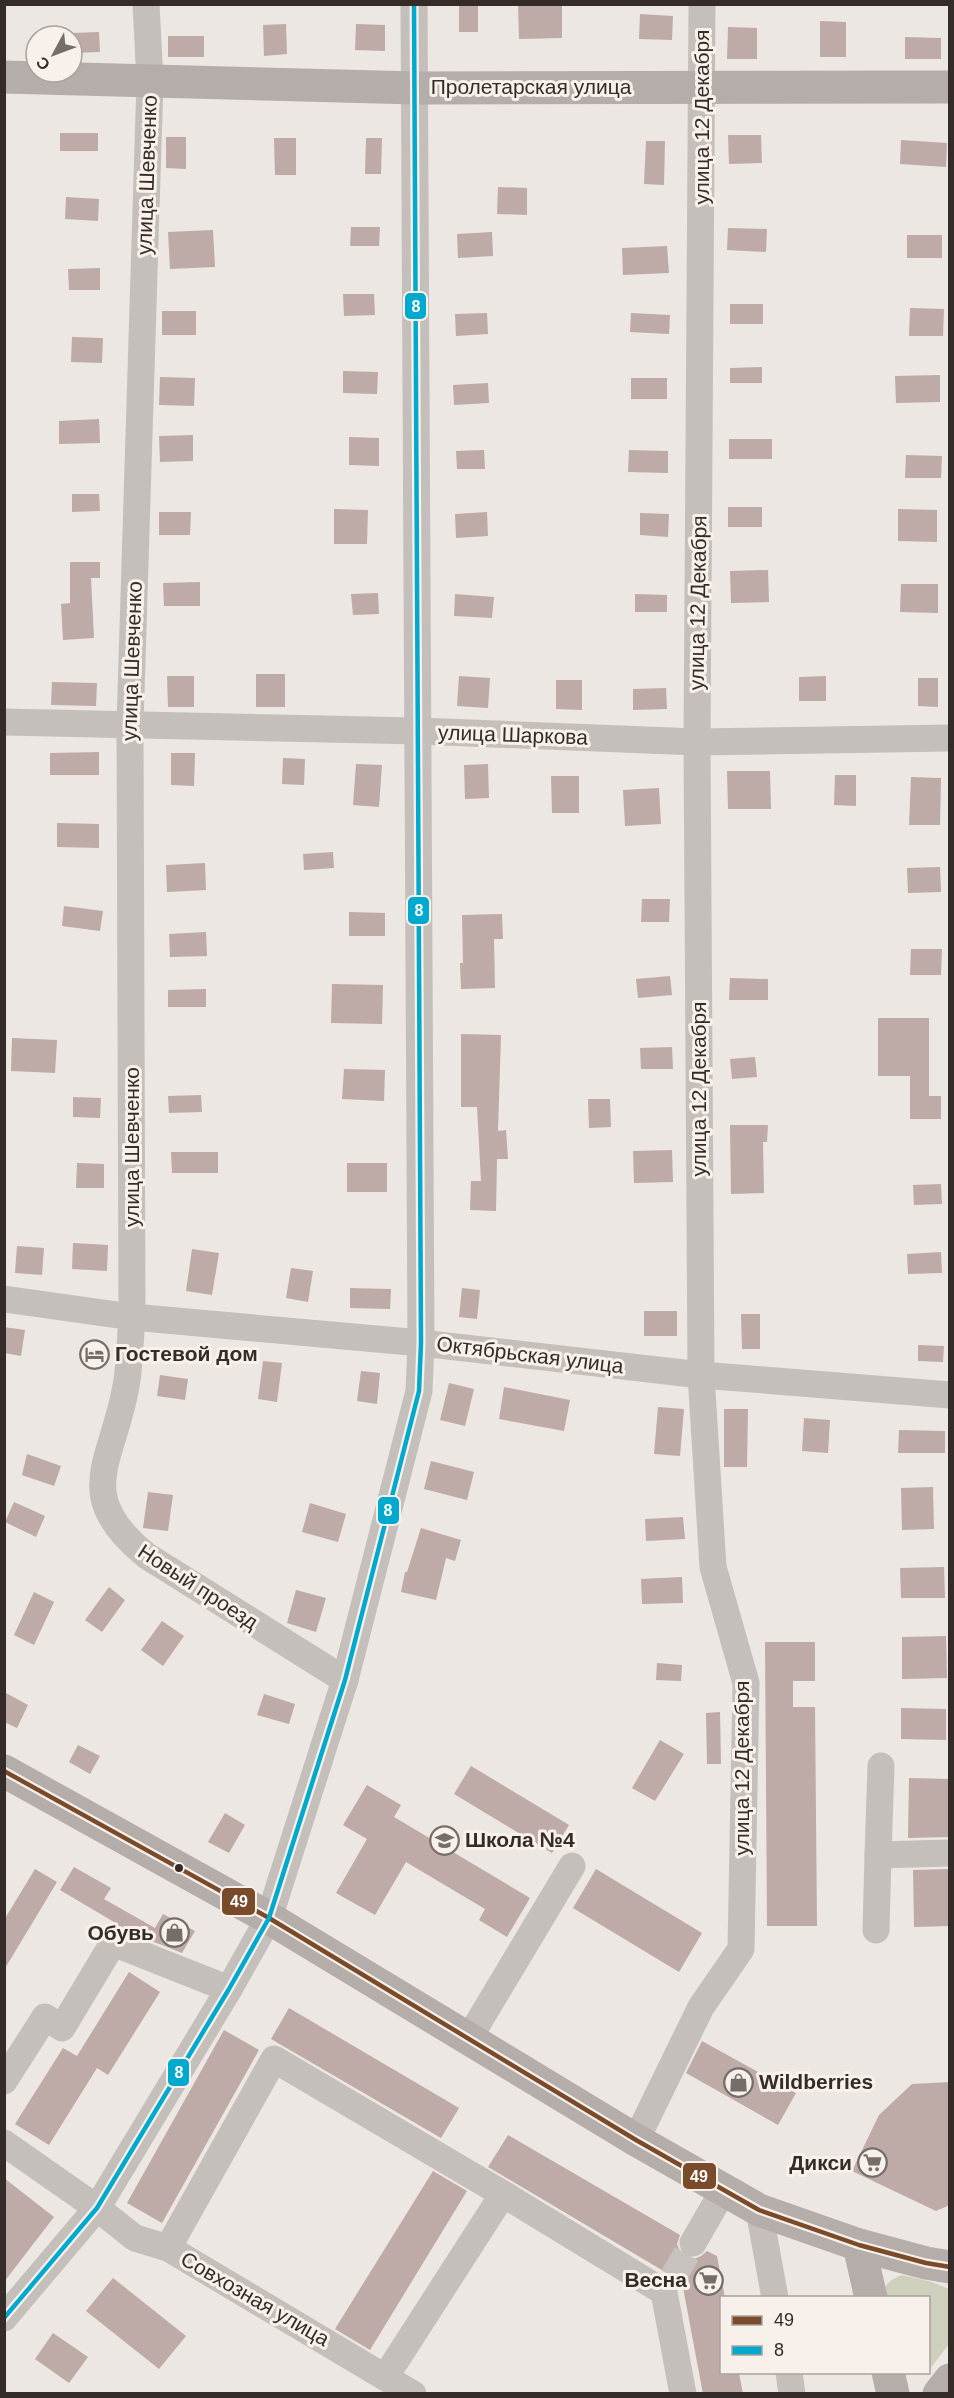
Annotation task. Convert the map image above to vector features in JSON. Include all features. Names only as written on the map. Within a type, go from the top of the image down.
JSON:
[{"type":"main road","name":"Пролетарская улица","points":[[4,77],[416,88],[950,87]]},
{"type":"main road","points":[[4,1771],[269,1918],[636,2140],[759,2210],[859,2245],[950,2267]]},
{"type":"main road","points":[[859,2245],[871,2296]]},
{"type":"main road","points":[[888,2374],[893,2394]]},
{"type":"main road","points":[[939,2394],[950,2380]]},
{"type":"street","name":"улица Шевченко","points":[[132,1317],[130,725],[150,81],[146,4]]},
{"type":"street","points":[[4,2318],[96,2208],[229,1989],[269,1918],[345,1680],[419,1391],[421,1343],[414,4]]},
{"type":"street","name":"улица 12 Декабря","points":[[636,2140],[701,2007],[741,1949],[746,1683],[713,1566],[701,1375],[697,742],[702,4]]},
{"type":"street","name":"улица Шаркова","points":[[4,722],[418,731],[697,742],[950,738]]},
{"type":"street","name":"Октябрьская улица","points":[[4,1299],[132,1317],[421,1343],[701,1375],[950,1395]]},
{"type":"street","name":"Новый проезд","points":[[132,1317],[126,1387],[101,1481],[105,1504],[112,1520],[129,1542],[147,1556],[345,1680]]},
{"type":"street","points":[[876,1930],[881,1766]]},
{"type":"street","points":[[879,1855],[950,1853]]},
{"type":"street","points":[[469,2038],[572,1866]]},
{"type":"street","points":[[4,2081],[45,2017],[62,2028],[113,1943],[229,1989]]},
{"type":"street","points":[[168,2248],[274,2059],[503,2194],[669,2284],[683,2394]]},
{"type":"street","name":"Совхозная улица","points":[[4,2144],[135,2238],[168,2248],[413,2394]]},
{"type":"street","points":[[693,2243],[723,2191]]},
{"type":"street","points":[[386,2376],[503,2194]]},
{"type":"street","points":[[759,2210],[775,2296]]},
{"type":"street","points":[[789,2374],[792,2394]]},
{"type":"green space","points":[[902,2275],[932,2282],[949,2289],[949,2344],[930,2369],[930,2296],[880,2296],[888,2283]]},
{"type":"building","points":[[459,4],[478,4],[478,32],[459,32]]},
{"type":"building","points":[[518,4],[562,4],[562,38],[519,39]]},
{"type":"building","points":[[640,14],[673,16],[672,40],[639,39]]},
{"type":"building","points":[[820,21],[846,22],[846,57],[820,57]]},
{"type":"building","points":[[286,24],[287,54],[264,56],[263,25]]},
{"type":"building","points":[[356,24],[385,25],[385,51],[355,50]]},
{"type":"building","points":[[728,27],[757,28],[757,59],[727,59]]},
{"type":"building","points":[[99,32],[100,52],[84,53],[84,33]]},
{"type":"building","points":[[168,36],[204,36],[204,57],[168,57]]},
{"type":"building","points":[[905,37],[941,38],[941,59],[905,59]]},
{"type":"building","points":[[60,133],[98,133],[98,151],[60,151]]},
{"type":"building","points":[[728,135],[761,135],[762,163],[729,164]]},
{"type":"building","points":[[166,137],[186,137],[186,169],[166,168]]},
{"type":"building","points":[[274,138],[296,138],[296,175],[275,175]]},
{"type":"building","points":[[366,138],[382,138],[381,174],[365,174]]},
{"type":"building","points":[[901,140],[947,143],[946,167],[900,164]]},
{"type":"building","points":[[646,141],[665,141],[664,185],[644,184]]},
{"type":"building","points":[[498,187],[527,188],[527,215],[497,214]]},
{"type":"building","points":[[66,197],[99,199],[98,221],[65,219]]},
{"type":"building","points":[[351,227],[380,227],[379,246],[350,246]]},
{"type":"building","points":[[728,228],[767,229],[766,252],[727,250]]},
{"type":"building","points":[[213,230],[215,267],[170,269],[168,232]]},
{"type":"building","points":[[492,232],[493,256],[458,258],[457,234]]},
{"type":"building","points":[[907,235],[942,235],[942,258],[907,258]]},
{"type":"building","points":[[667,246],[669,273],[623,275],[622,248]]},
{"type":"building","points":[[100,268],[100,290],[69,290],[68,269]]},
{"type":"building","points":[[343,294],[374,294],[375,315],[344,316]]},
{"type":"building","points":[[730,304],[763,304],[763,324],[730,324]]},
{"type":"building","points":[[910,308],[944,309],[943,336],[909,336]]},
{"type":"building","points":[[162,311],[196,311],[196,335],[162,335]]},
{"type":"building","points":[[487,313],[488,334],[456,336],[455,314]]},
{"type":"building","points":[[631,313],[670,315],[669,334],[630,332]]},
{"type":"building","points":[[72,337],[103,338],[102,363],[71,362]]},
{"type":"building","points":[[762,367],[762,383],[730,383],[730,368]]},
{"type":"building","points":[[343,371],[378,372],[377,394],[343,393]]},
{"type":"building","points":[[940,375],[940,402],[896,403],[895,376]]},
{"type":"building","points":[[160,377],[195,378],[194,406],[159,405]]},
{"type":"building","points":[[631,378],[667,378],[667,399],[631,399]]},
{"type":"building","points":[[488,383],[489,403],[454,405],[453,385]]},
{"type":"building","points":[[99,419],[100,443],[59,444],[59,421]]},
{"type":"building","points":[[193,435],[193,461],[160,462],[159,436]]},
{"type":"building","points":[[349,437],[379,438],[379,466],[349,465]]},
{"type":"building","points":[[729,439],[772,439],[772,459],[729,459]]},
{"type":"building","points":[[484,450],[485,469],[457,469],[456,451]]},
{"type":"building","points":[[629,450],[668,451],[668,473],[628,472]]},
{"type":"building","points":[[906,455],[942,456],[941,478],[905,478]]},
{"type":"building","points":[[72,494],[99,494],[100,511],[72,512]]},
{"type":"building","points":[[728,507],[762,507],[762,527],[728,527]]},
{"type":"building","points":[[334,509],[368,510],[367,544],[334,544]]},
{"type":"building","points":[[898,509],[937,510],[937,542],[898,541]]},
{"type":"building","points":[[159,512],[191,512],[190,535],[159,535]]},
{"type":"building","points":[[487,512],[488,536],[456,538],[455,514]]},
{"type":"building","points":[[640,513],[669,514],[668,537],[640,535]]},
{"type":"building","points":[[70,562],[100,562],[100,578],[91,578],[94,638],[63,640],[61,604],[70,603]]},
{"type":"building","points":[[768,570],[769,602],[731,603],[730,571]]},
{"type":"building","points":[[200,582],[200,606],[164,606],[163,583]]},
{"type":"building","points":[[901,584],[938,584],[938,613],[900,612]]},
{"type":"building","points":[[378,593],[379,614],[353,615],[351,594]]},
{"type":"building","points":[[455,594],[494,597],[492,618],[454,616]]},
{"type":"building","points":[[635,594],[667,595],[667,612],[635,612]]},
{"type":"building","points":[[256,674],[285,674],[285,707],[256,707]]},
{"type":"building","points":[[167,676],[194,676],[194,707],[168,707]]},
{"type":"building","points":[[459,676],[490,678],[488,708],[457,706]]},
{"type":"building","points":[[826,676],[826,701],[799,701],[799,677]]},
{"type":"building","points":[[918,678],[938,678],[938,707],[918,706]]},
{"type":"building","points":[[556,680],[582,680],[582,710],[556,709]]},
{"type":"building","points":[[52,682],[97,683],[96,706],[51,705]]},
{"type":"building","points":[[666,688],[667,709],[633,710],[633,689]]},
{"type":"building","points":[[99,752],[99,775],[50,775],[50,753]]},
{"type":"building","points":[[171,753],[195,753],[194,786],[171,785]]},
{"type":"building","points":[[283,758],[305,759],[304,785],[282,784]]},
{"type":"building","points":[[356,764],[382,765],[379,807],[353,805]]},
{"type":"building","points":[[488,764],[489,798],[465,799],[464,765]]},
{"type":"building","points":[[727,771],[770,771],[771,809],[728,809]]},
{"type":"building","points":[[835,775],[856,775],[856,806],[834,805]]},
{"type":"building","points":[[551,776],[579,776],[579,813],[552,813]]},
{"type":"building","points":[[911,777],[941,778],[940,825],[909,825]]},
{"type":"building","points":[[659,788],[661,824],[625,826],[623,790]]},
{"type":"building","points":[[57,823],[99,824],[99,848],[57,847]]},
{"type":"building","points":[[333,852],[334,868],[304,870],[303,854]]},
{"type":"building","points":[[205,863],[206,890],[167,892],[166,865]]},
{"type":"building","points":[[940,867],[941,892],[908,893],[907,868]]},
{"type":"building","points":[[642,899],[670,899],[669,922],[641,922]]},
{"type":"building","points":[[64,906],[103,911],[100,931],[62,926]]},
{"type":"building","points":[[349,912],[385,913],[385,936],[349,936]]},
{"type":"building","points":[[502,914],[503,939],[494,939],[495,988],[461,989],[462,915]]},
{"type":"building","points":[[206,932],[207,956],[170,957],[169,934]]},
{"type":"building","points":[[911,949],[942,949],[941,975],[910,975]]},
{"type":"building","points":[[670,976],[672,995],[638,998],[636,979]]},
{"type":"building","points":[[730,978],[768,979],[768,1000],[729,1000]]},
{"type":"building","points":[[332,984],[383,985],[382,1024],[331,1023]]},
{"type":"building","points":[[206,989],[206,1007],[168,1007],[168,990]]},
{"type":"building","points":[[878,1018],[929,1018],[929,1096],[941,1096],[941,1119],[910,1119],[910,1076],[878,1076]]},
{"type":"building","points":[[461,1034],[501,1035],[498,1131],[506,1130],[508,1159],[497,1159],[496,1211],[470,1210],[471,1181],[481,1181],[477,1107],[461,1107]]},
{"type":"building","points":[[12,1038],[57,1040],[55,1073],[11,1071]]},
{"type":"building","points":[[672,1047],[673,1069],[641,1069],[640,1048]]},
{"type":"building","points":[[755,1057],[757,1077],[732,1079],[730,1059]]},
{"type":"building","points":[[344,1069],[385,1070],[384,1101],[342,1099]]},
{"type":"building","points":[[201,1095],[202,1112],[169,1113],[168,1096]]},
{"type":"building","points":[[73,1097],[101,1098],[100,1118],[73,1117]]},
{"type":"building","points":[[588,1099],[610,1099],[611,1127],[589,1128]]},
{"type":"building","points":[[730,1125],[768,1125],[767,1142],[763,1142],[764,1193],[731,1194]]},
{"type":"building","points":[[672,1150],[673,1182],[634,1183],[633,1151]]},
{"type":"building","points":[[171,1152],[218,1152],[218,1173],[172,1173]]},
{"type":"building","points":[[77,1163],[104,1164],[104,1188],[76,1188]]},
{"type":"building","points":[[347,1163],[387,1163],[387,1192],[347,1192]]},
{"type":"building","points":[[941,1184],[942,1204],[914,1205],[913,1185]]},
{"type":"building","points":[[73,1243],[108,1245],[107,1271],[72,1269]]},
{"type":"building","points":[[17,1246],[44,1248],[42,1275],[15,1273]]},
{"type":"building","points":[[192,1249],[219,1253],[212,1295],[186,1291]]},
{"type":"building","points":[[941,1252],[942,1273],[908,1274],[907,1254]]},
{"type":"building","points":[[291,1268],[313,1271],[308,1302],[286,1298]]},
{"type":"building","points":[[350,1288],[391,1289],[390,1309],[350,1308]]},
{"type":"building","points":[[462,1288],[480,1290],[477,1319],[459,1317]]},
{"type":"building","points":[[644,1311],[677,1311],[677,1336],[644,1336]]},
{"type":"building","points":[[741,1314],[760,1314],[760,1349],[742,1349]]},
{"type":"building","points":[[4,1327],[25,1330],[21,1356],[4,1353]]},
{"type":"building","points":[[918,1345],[944,1346],[943,1362],[918,1361]]},
{"type":"building","points":[[263,1361],[282,1363],[277,1402],[258,1399]]},
{"type":"building","points":[[361,1371],[380,1373],[377,1404],[357,1401]]},
{"type":"building","points":[[160,1375],[188,1379],[185,1400],[157,1396]]},
{"type":"building","points":[[449,1383],[474,1389],[465,1426],[440,1420]]},
{"type":"building","points":[[504,1387],[570,1400],[564,1431],[499,1419]]},
{"type":"building","points":[[658,1407],[684,1409],[680,1456],[654,1454]]},
{"type":"building","points":[[724,1409],[748,1409],[747,1467],[724,1467]]},
{"type":"building","points":[[804,1418],[830,1420],[828,1453],[802,1451]]},
{"type":"building","points":[[899,1430],[945,1431],[945,1453],[898,1453]]},
{"type":"building","points":[[27,1454],[61,1466],[54,1486],[22,1475]]},
{"type":"building","points":[[431,1461],[474,1472],[467,1500],[424,1489]]},
{"type":"building","points":[[933,1487],[934,1529],[902,1530],[901,1488]]},
{"type":"building","points":[[148,1492],[173,1495],[168,1531],[143,1528]]},
{"type":"building","points":[[14,1502],[45,1516],[36,1537],[5,1522]]},
{"type":"building","points":[[310,1503],[346,1514],[338,1542],[302,1532]]},
{"type":"building","points":[[683,1517],[685,1539],[646,1541],[645,1519]]},
{"type":"building","points":[[421,1528],[461,1540],[455,1561],[446,1558],[436,1600],[401,1592],[405,1572],[407,1572]]},
{"type":"building","points":[[944,1567],[945,1598],[901,1598],[900,1568]]},
{"type":"building","points":[[682,1577],[683,1603],[642,1604],[641,1579]]},
{"type":"building","points":[[109,1587],[125,1600],[102,1632],[85,1620]]},
{"type":"building","points":[[296,1590],[326,1598],[316,1632],[287,1623]]},
{"type":"building","points":[[34,1592],[54,1602],[34,1645],[14,1635]]},
{"type":"building","points":[[162,1621],[184,1636],[163,1666],[141,1650]]},
{"type":"building","points":[[946,1636],[947,1678],[902,1679],[902,1637]]},
{"type":"building","points":[[765,1642],[815,1642],[815,1681],[793,1681],[793,1707],[815,1707],[817,1926],[767,1926]]},
{"type":"building","points":[[657,1663],[682,1665],[681,1681],[656,1680]]},
{"type":"building","points":[[4,1692],[28,1705],[17,1728],[4,1722]]},
{"type":"building","points":[[264,1694],[295,1704],[289,1724],[257,1715]]},
{"type":"building","points":[[901,1708],[946,1709],[946,1740],[901,1739]]},
{"type":"building","points":[[720,1712],[721,1764],[707,1764],[706,1713]]},
{"type":"building","points":[[660,1740],[684,1754],[655,1801],[632,1788]]},
{"type":"building","points":[[78,1745],[100,1756],[90,1774],[69,1762]]},
{"type":"building","points":[[471,1766],[569,1825],[552,1853],[454,1794]]},
{"type":"building","points":[[909,1778],[950,1779],[950,1837],[908,1838]]},
{"type":"building","points":[[367,1785],[401,1805],[394,1817],[530,1898],[507,1937],[479,1920],[485,1909],[406,1862],[375,1915],[336,1893],[367,1839],[343,1825]]},
{"type":"building","points":[[225,1813],[245,1825],[229,1853],[208,1842]]},
{"type":"building","points":[[74,1867],[111,1888],[104,1899],[155,1928],[163,1914],[195,1931],[182,1953],[119,1928],[111,1928],[114,1922],[60,1890]]},
{"type":"building","points":[[35,1869],[57,1882],[4,1970],[4,1920]]},
{"type":"building","points":[[596,1869],[702,1933],[679,1972],[573,1908]]},
{"type":"building","points":[[950,1869],[950,1926],[914,1927],[913,1870]]},
{"type":"building","points":[[129,1972],[160,1992],[108,2075],[97,2068],[49,2145],[15,2124],[63,2048],[77,2056]]},
{"type":"building","points":[[289,2008],[459,2108],[441,2138],[271,2039]]},
{"type":"building","points":[[224,2030],[259,2050],[162,2223],[127,2203]]},
{"type":"building","name":"Wildberries","points":[[702,2041],[796,2093],[778,2125],[686,2073]]},
{"type":"building","points":[[950,2082],[950,2205],[936,2211],[852,2171],[879,2115],[912,2084]]},
{"type":"building","points":[[508,2135],[680,2235],[677,2244],[685,2256],[694,2259],[707,2251],[717,2256],[725,2296],[720,2296],[720,2374],[739,2374],[743,2394],[703,2394],[682,2282],[488,2167]]},
{"type":"building","points":[[433,2171],[467,2191],[370,2350],[335,2329]]},
{"type":"building","points":[[4,2178],[54,2217],[4,2282]]},
{"type":"building","points":[[113,2278],[186,2336],[159,2369],[86,2311]]},
{"type":"building","points":[[53,2333],[88,2357],[69,2383],[35,2359]]},
{"type":"tunnel","points":[[673,2277],[693,2243]]},
{"type":"transit line","name":"8","points":[[4,2318],[97,2208],[229,1989],[269,1918],[345,1680],[419,1391],[421,1343],[414,4]]},
{"type":"transit line","name":"49","points":[[4,1771],[269,1918],[636,2140],[759,2210],[859,2245],[950,2267]]},
{"type":"place","name":"Гостевой дом","points":[[94,1354]]},
{"type":"place","name":"Школа №4","points":[[444,1840]]},
{"type":"place","name":"Обувь","points":[[175,1933]]},
{"type":"place","name":"Wildberries","points":[[738,2082]]},
{"type":"place","name":"Дикси","points":[[873,2163]]},
{"type":"place","name":"Весна","points":[[708,2280]]}]
